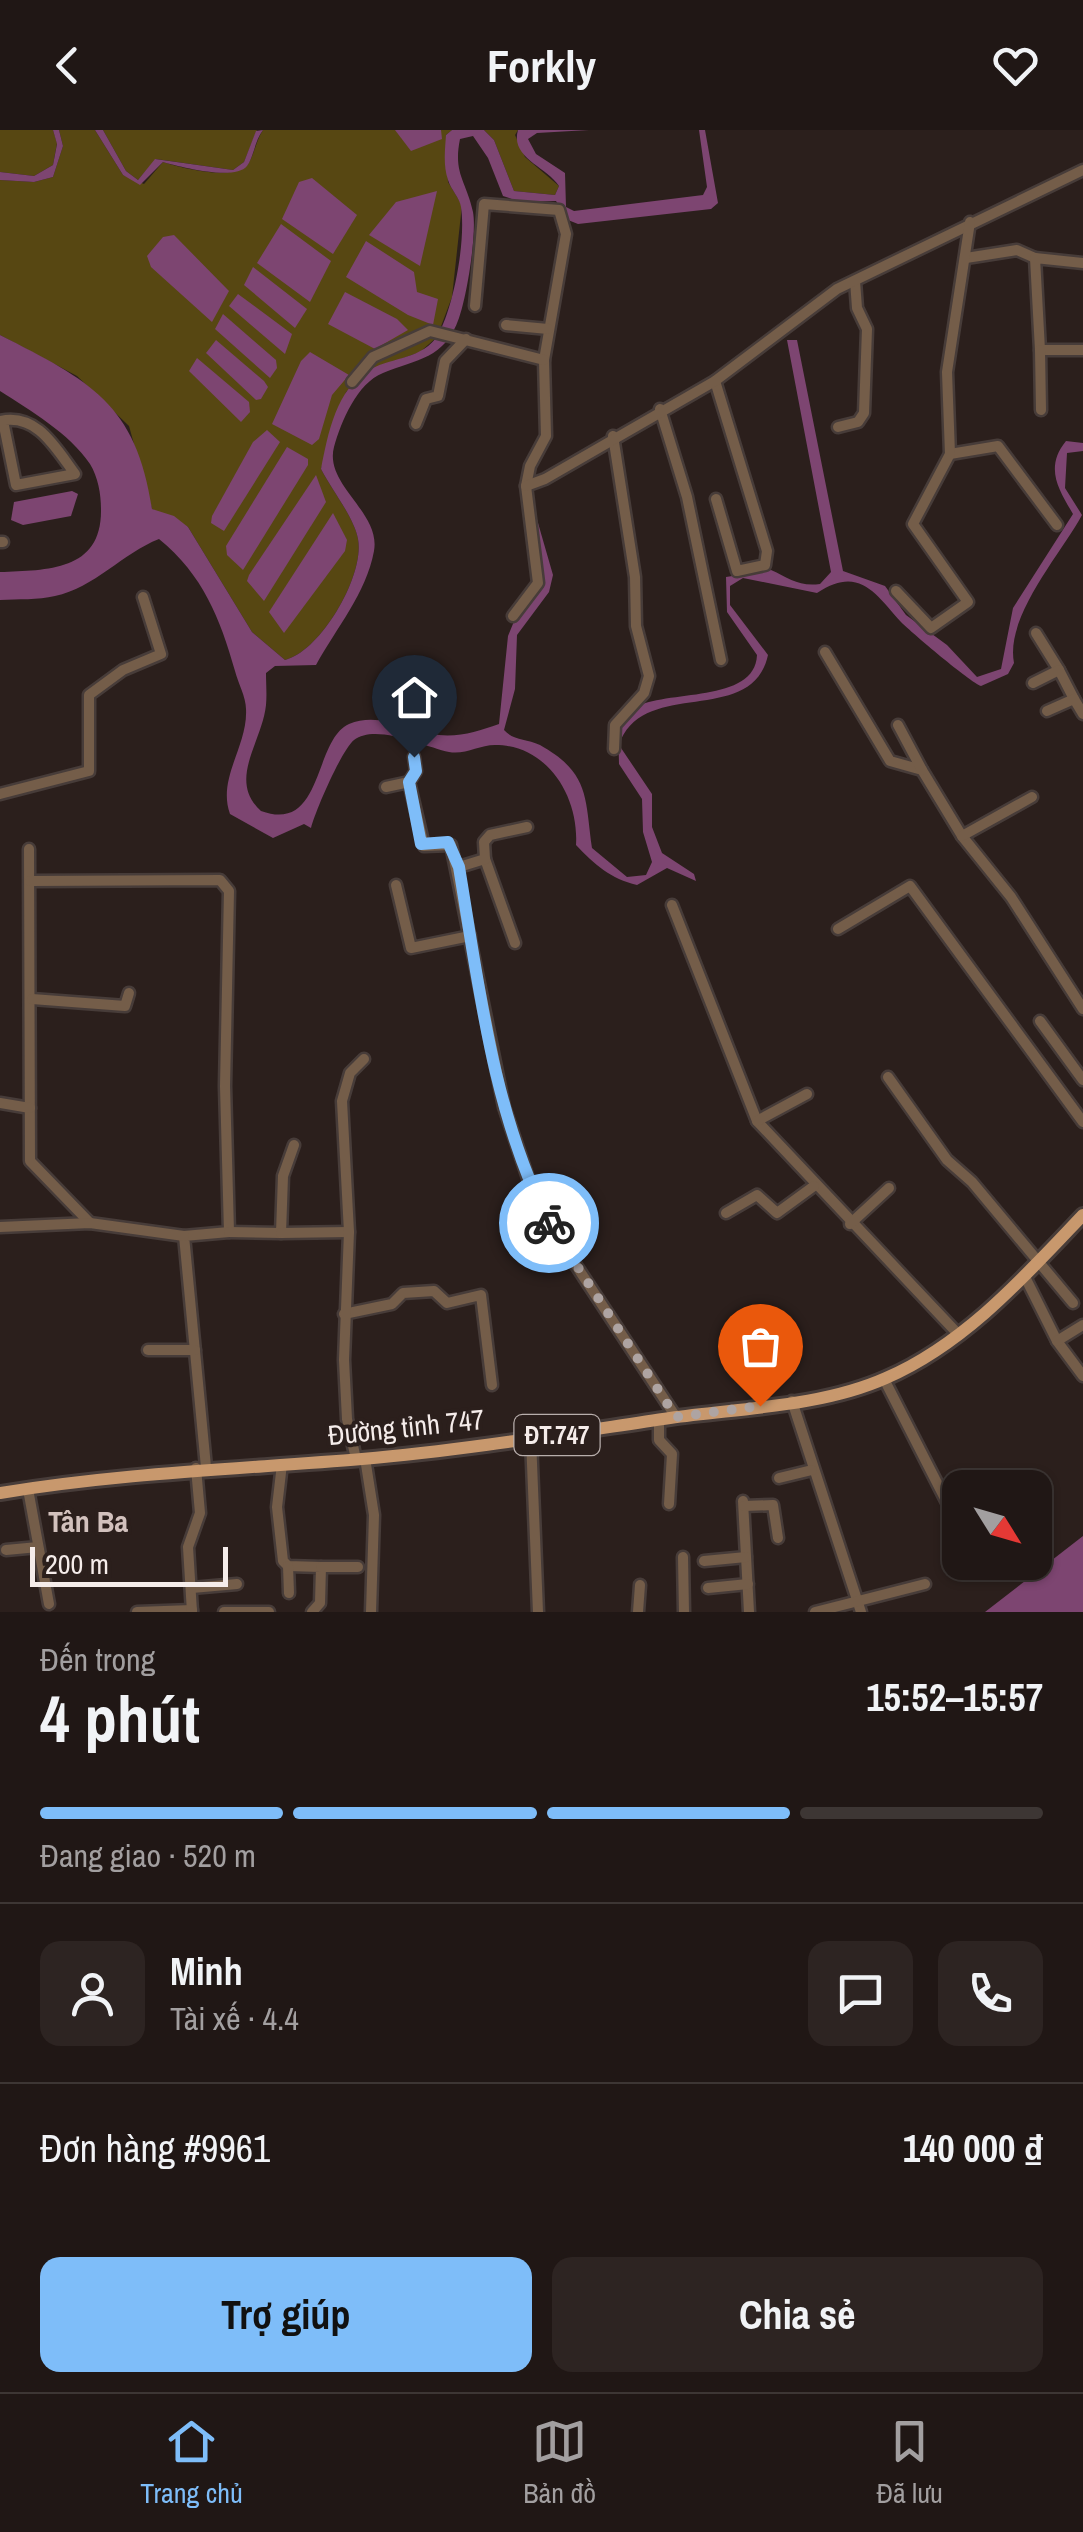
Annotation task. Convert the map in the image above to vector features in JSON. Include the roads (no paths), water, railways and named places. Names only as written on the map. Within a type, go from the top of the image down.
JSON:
[{"type":"main road","name":"Đường tỉnh 747","points":[[1060,1235],[1060,1228],[1083,1204]]},
{"type":"main road","name":"Đường tỉnh 747","points":[[0,1494],[201,1467],[360,1459],[531,1439],[792,1401],[884,1380],[959,1335],[1083,1215]]},
{"type":"street","points":[[535,482],[714,380],[810,307],[855,281],[1083,170]]},
{"type":"street","points":[[475,306],[484,204],[559,210],[566,234],[544,360],[546,436],[530,466],[535,482],[538,583],[513,616]]},
{"type":"street","points":[[896,591],[931,628],[968,602],[913,524],[950,454],[947,372],[970,222]]},
{"type":"street","points":[[966,258],[1018,250],[1035,258],[1083,263]]},
{"type":"street","points":[[1035,258],[1041,410]]},
{"type":"street","points":[[838,427],[858,422],[864,413],[866,329],[857,308],[855,281]]},
{"type":"street","points":[[506,324],[548,330]]},
{"type":"street","points":[[352,382],[373,357],[435,331],[544,360]]},
{"type":"street","points":[[416,424],[426,399],[438,396],[445,362],[462,338]]},
{"type":"street","points":[[1040,350],[1083,350]]},
{"type":"street","points":[[714,380],[768,551],[766,565],[737,571],[716,500]]},
{"type":"street","points":[[660,409],[686,497],[721,660]]},
{"type":"street","points":[[19,418],[33,425],[75,474],[18,486],[1,421],[19,418]]},
{"type":"street","points":[[613,436],[635,578],[636,626],[649,676],[644,694],[615,726],[614,748]]},
{"type":"street","points":[[950,454],[998,446],[1057,525]]},
{"type":"street","points":[[0,794],[89,771],[90,695],[123,670],[161,654],[143,597]]},
{"type":"street","points":[[1036,634],[1083,714]]},
{"type":"street","points":[[825,652],[890,761],[922,770]]},
{"type":"street","points":[[1032,683],[1059,670]]},
{"type":"street","points":[[1046,711],[1074,699]]},
{"type":"street","points":[[898,724],[962,836],[1011,897],[1083,1009]]},
{"type":"street","points":[[414,757],[416,771],[409,782],[421,844],[448,842],[459,867],[504,1107],[528,1178],[554,1232],[676,1417]]},
{"type":"street","points":[[386,787],[409,782]]},
{"type":"street","points":[[962,836],[1032,797]]},
{"type":"street","points":[[515,943],[485,859],[484,842],[490,834],[527,827]]},
{"type":"street","points":[[29,850],[32,1165],[90,1224]]},
{"type":"street","points":[[459,867],[485,859]]},
{"type":"street","points":[[30,880],[220,880],[227,885],[229,1232]]},
{"type":"street","points":[[396,885],[410,948],[470,936]]},
{"type":"street","points":[[838,929],[904,887],[913,889],[1083,1122]]},
{"type":"street","points":[[672,905],[757,1121],[814,1186],[959,1335]]},
{"type":"street","points":[[32,999],[111,1008],[125,1006],[130,993]]},
{"type":"street","points":[[1040,1021],[1083,1080]]},
{"type":"street","points":[[364,1058],[350,1074],[342,1101],[349,1232],[344,1314],[347,1419],[374,1516],[371,1612]]},
{"type":"street","points":[[888,1076],[947,1160],[1074,1303]]},
{"type":"street","points":[[757,1121],[807,1094]]},
{"type":"street","points":[[0,1102],[30,1108]]},
{"type":"street","points":[[281,1233],[283,1176],[294,1145]]},
{"type":"street","points":[[726,1214],[757,1195],[778,1213],[814,1186]]},
{"type":"street","points":[[850,1224],[890,1188]]},
{"type":"street","points":[[0,1227],[90,1224],[184,1236],[349,1232]]},
{"type":"street","points":[[138,1612],[192,1611],[188,1548],[200,1513],[201,1467],[184,1236]]},
{"type":"street","points":[[1024,1275],[1057,1341],[1083,1376]]},
{"type":"street","points":[[344,1314],[392,1304],[403,1292],[434,1292],[447,1304],[481,1295],[492,1385]]},
{"type":"street","points":[[1057,1341],[1083,1324]]},
{"type":"street","points":[[148,1350],[195,1350]]},
{"type":"street","points":[[884,1380],[942,1493]]},
{"type":"street","points":[[792,1401],[860,1607]]},
{"type":"street","points":[[659,1420],[659,1440],[672,1454],[669,1504]]},
{"type":"street","points":[[531,1439],[538,1612]]},
{"type":"street","points":[[282,1464],[277,1507],[289,1593]]},
{"type":"street","points":[[779,1478],[812,1470]]},
{"type":"street","points":[[28,1489],[49,1604]]},
{"type":"street","points":[[749,1612],[743,1503],[774,1505],[778,1538]]},
{"type":"street","points":[[6,1550],[38,1547]]},
{"type":"street","points":[[683,1557],[684,1612]]},
{"type":"street","points":[[704,1561],[746,1557]]},
{"type":"street","points":[[42,1563],[74,1562]]},
{"type":"street","points":[[288,1566],[358,1567]]},
{"type":"street","points":[[318,1611],[322,1567]]},
{"type":"street","points":[[192,1588],[238,1584]]},
{"type":"street","points":[[638,1612],[640,1584]]},
{"type":"street","points":[[708,1588],[748,1584]]},
{"type":"street","points":[[815,1612],[860,1607],[925,1584]]},
{"type":"street","points":[[224,1612],[268,1612]]},
{"type":"district","name":"Tân Ba","points":[[88,1521]]}]
